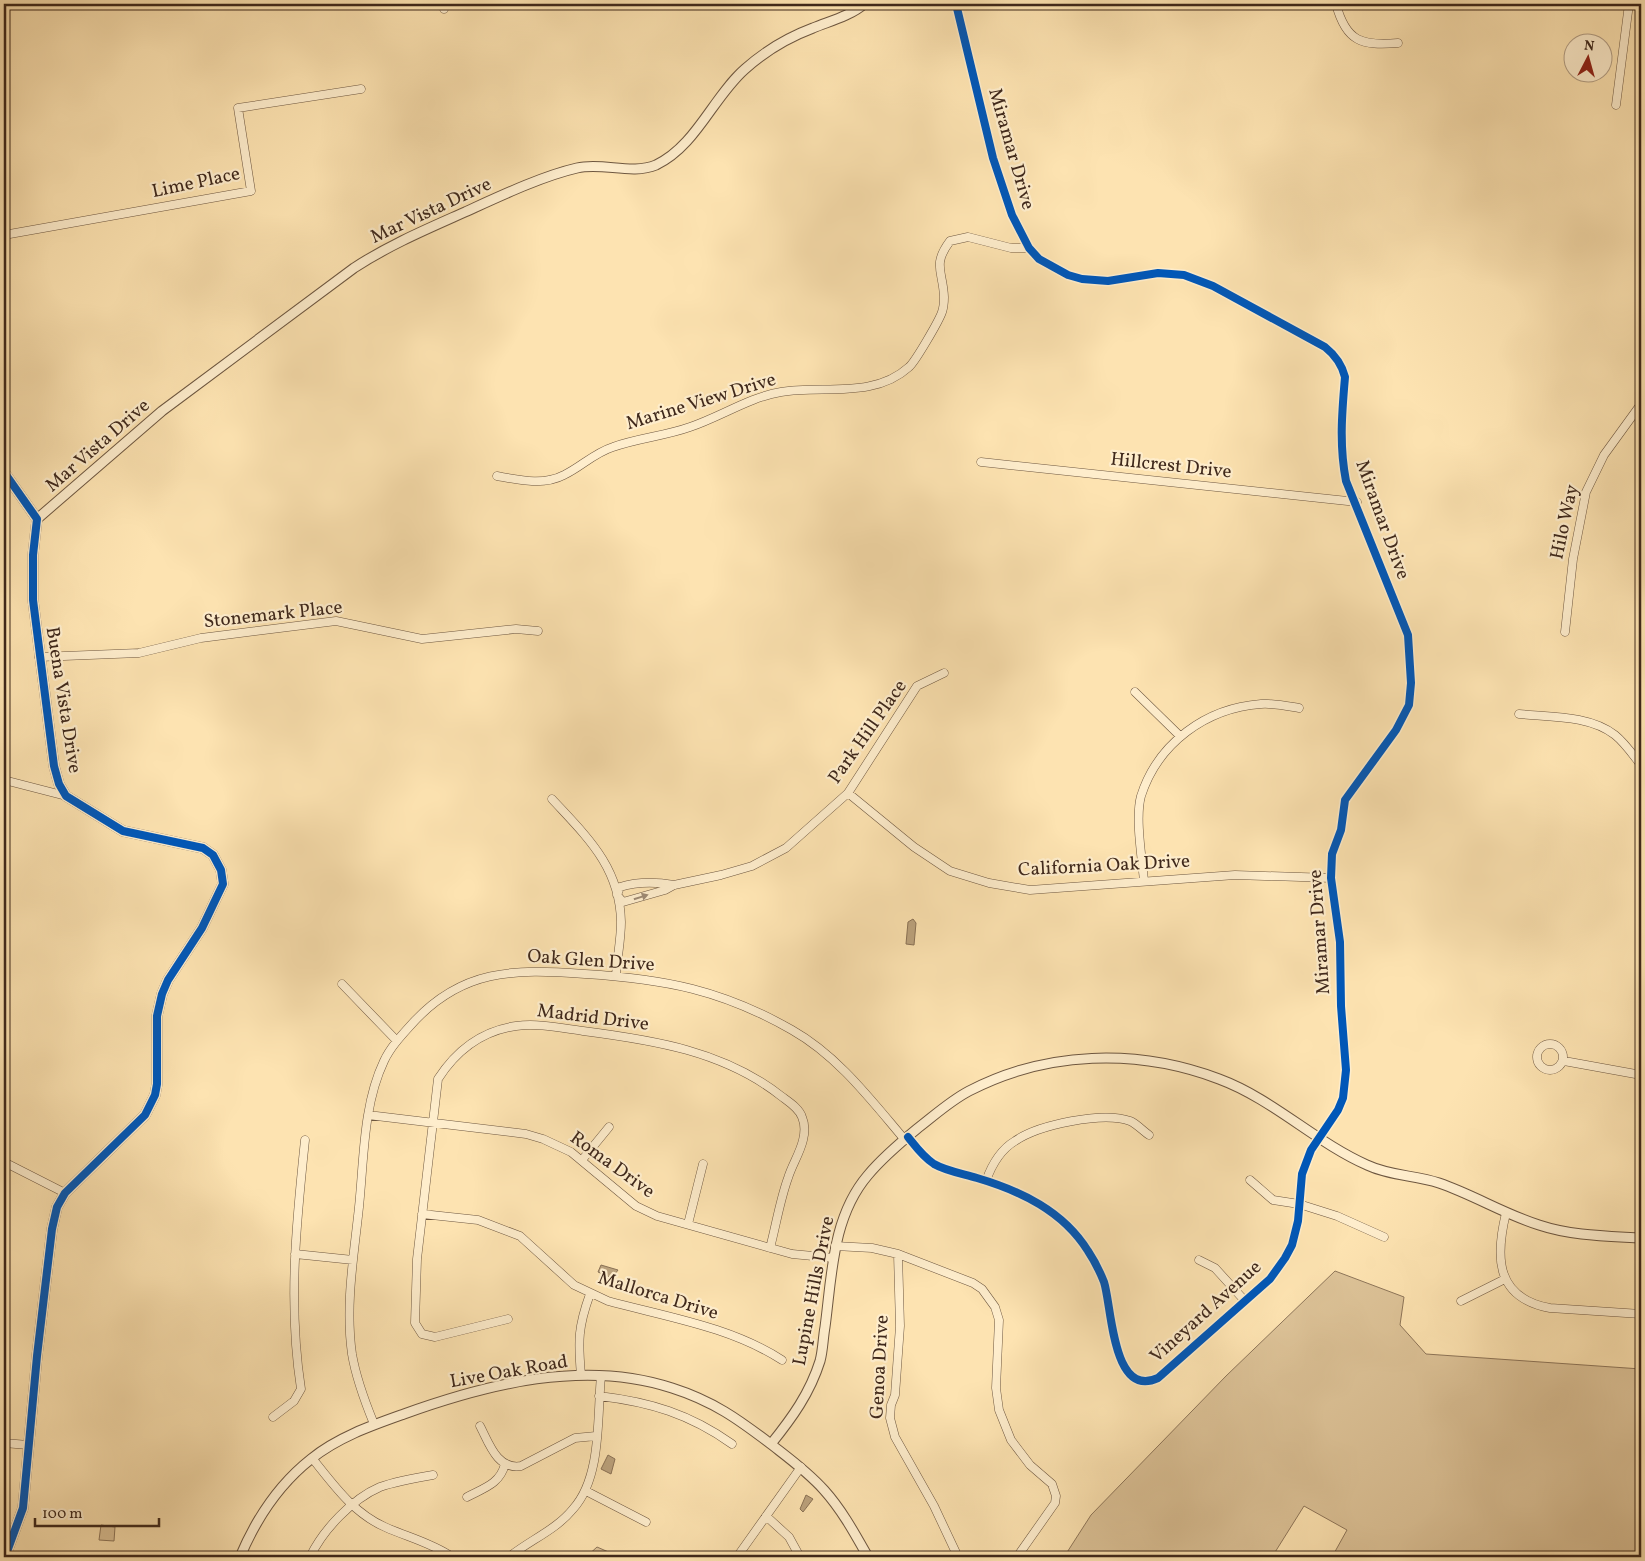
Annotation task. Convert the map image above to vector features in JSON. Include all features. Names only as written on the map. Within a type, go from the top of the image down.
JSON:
[{"type":"street","name":"Mar Vista Drive","points":[[37,519],[162,411],[346,274],[380,251],[504,194],[577,168],[643,168],[672,156],[682,146],[723,92],[745,68],[775,47],[810,28],[849,14],[864,4]]},
{"type":"street","points":[[1336,4],[1350,36],[1357,40],[1376,44],[1398,43]]},
{"type":"street","points":[[1616,105],[1629,4]]},
{"type":"street","name":"Miramar Drive","points":[[956,5],[993,158],[1012,215],[1029,248],[1040,259],[1068,275],[1082,279],[1108,281],[1158,273],[1184,275],[1213,286],[1325,347],[1338,361],[1345,377],[1340,434],[1346,481],[1357,502],[1408,635],[1411,682],[1409,705],[1396,730],[1345,800],[1341,830],[1332,854],[1331,878],[1340,942],[1341,1006],[1346,1070],[1343,1098],[1338,1110],[1320,1137]]},
{"type":"street","name":"Lime Place","points":[[4,235],[251,191],[238,108],[362,89]]},
{"type":"street","name":"Marine View Drive","points":[[498,476],[530,482],[553,480],[565,475],[599,452],[614,446],[689,427],[770,395],[785,392],[854,389],[891,379],[910,367],[942,312],[944,298],[939,266],[941,253],[950,240],[968,237],[1011,248],[1029,248]]},
{"type":"street","name":"Hilo Way","points":[[1565,632],[1573,558],[1586,492],[1604,455],[1641,404]]},
{"type":"street","name":"Hillcrest Drive","points":[[981,462],[1357,502]]},
{"type":"street","points":[[4,472],[37,519]]},
{"type":"street","name":"Buena Vista Drive","points":[[5,1557],[22,1508],[52,1229],[57,1207],[65,1193],[145,1115],[155,1095],[157,1084],[157,1016],[162,994],[168,980],[202,928],[223,884],[221,870],[213,855],[203,848],[123,832],[66,796],[59,784],[54,766],[33,600],[33,555],[37,519]]},
{"type":"street","name":"Stonemark Place","points":[[39,658],[139,653],[201,638],[336,621],[422,639],[516,629],[538,631]]},
{"type":"street","name":"Park Hill Place","points":[[617,895],[623,902],[665,890],[674,885],[752,866],[778,852],[818,822],[848,793],[917,686],[944,673]]},
{"type":"street","points":[[1134,692],[1180,736]]},
{"type":"street","points":[[1144,881],[1140,834],[1141,798],[1158,759],[1186,730],[1218,713],[1262,704],[1300,708]]},
{"type":"street","points":[[1520,714],[1580,721],[1599,726],[1616,736],[1641,764]]},
{"type":"street","points":[[4,780],[66,796]]},
{"type":"street","name":"California Oak Drive","points":[[848,793],[914,847],[950,871],[989,883],[1030,890],[1235,875],[1331,878]]},
{"type":"street","points":[[552,799],[597,848],[609,868],[617,895],[621,923],[616,976]]},
{"type":"street","points":[[617,895],[620,887],[632,884],[662,883],[674,885]]},
{"type":"street","name":"Oak Glen Drive","points":[[374,1424],[360,1387],[352,1354],[349,1306],[368,1115],[384,1060],[396,1041],[423,1011],[449,992],[486,977],[528,970],[646,978],[700,989],[739,1002],[794,1031],[825,1053],[864,1090],[906,1138]]},
{"type":"street","points":[[342,984],[396,1041]]},
{"type":"street","name":"Madrid Drive","points":[[508,1319],[435,1337],[422,1334],[416,1323],[417,1259],[431,1122],[438,1079],[449,1062],[470,1042],[493,1032],[516,1026],[534,1025],[634,1037],[682,1048],[720,1060],[761,1080],[798,1110],[804,1127],[803,1140],[787,1180],[770,1248]]},
{"type":"street","name":"Lupine Hills Drive","points":[[771,1444],[792,1418],[807,1394],[820,1359],[835,1246],[845,1213],[867,1176],[906,1138],[948,1104],[967,1092],[1006,1074],[1042,1063],[1100,1057],[1173,1066],[1218,1078],[1257,1097],[1350,1157],[1371,1167],[1392,1174],[1428,1179],[1467,1192],[1506,1213],[1541,1226],[1584,1234],[1641,1238]]},
{"type":"street","points":[[1564,1061],[1641,1076]]},
{"type":"street","name":"Roma Drive","points":[[368,1115],[526,1134],[543,1139],[582,1160],[636,1206],[657,1216],[792,1254],[834,1258]]},
{"type":"street","points":[[986,1180],[999,1154],[1015,1140],[1047,1126],[1074,1120],[1100,1118],[1130,1121],[1149,1134]]},
{"type":"street","points":[[582,1160],[609,1127]]},
{"type":"street","name":"Vineyard Avenue","points":[[906,1138],[936,1165],[986,1180],[1028,1197],[1052,1212],[1072,1231],[1088,1251],[1104,1281],[1113,1335],[1120,1358],[1131,1377],[1148,1382],[1158,1378],[1270,1279],[1285,1258],[1292,1245],[1298,1221],[1302,1174],[1312,1150],[1320,1137]]},
{"type":"street","points":[[273,1417],[294,1401],[301,1390],[293,1307],[305,1140]]},
{"type":"street","points":[[4,1162],[65,1193]]},
{"type":"street","points":[[688,1224],[703,1164]]},
{"type":"street","points":[[1250,1180],[1273,1200],[1299,1204],[1337,1216],[1384,1237]]},
{"type":"street","points":[[1506,1213],[1500,1237],[1499,1258],[1505,1279],[1518,1295],[1538,1305],[1641,1314]]},
{"type":"street","name":"Mallorca Drive","points":[[422,1214],[478,1220],[520,1236],[574,1285],[590,1294],[608,1301],[740,1337],[782,1360]]},
{"type":"street","points":[[835,1246],[872,1248],[898,1254],[973,1283],[982,1289],[995,1307],[999,1320],[996,1388],[999,1410],[1011,1440],[1030,1465],[1052,1484],[1056,1496],[1054,1503],[1017,1557]]},
{"type":"street","points":[[296,1254],[353,1260]]},
{"type":"street","name":"Genoa Drive","points":[[898,1254],[900,1326],[890,1418],[895,1437],[934,1506],[958,1557]]},
{"type":"street","points":[[1199,1260],[1215,1268],[1245,1301]]},
{"type":"street","points":[[1461,1301],[1505,1279]]},
{"type":"street","points":[[581,1375],[578,1342],[580,1321],[590,1294]]},
{"type":"street","name":"Live Oak Road","points":[[240,1557],[251,1531],[272,1498],[312,1458],[360,1430],[439,1401],[479,1390],[548,1378],[581,1375],[622,1377],[671,1387],[732,1414],[801,1467],[824,1490],[845,1517],[868,1557]]},
{"type":"street","points":[[509,1557],[548,1532],[573,1510],[586,1491],[594,1460],[602,1376]]},
{"type":"street","points":[[599,1396],[639,1401],[686,1416],[732,1444]]},
{"type":"street","points":[[480,1426],[497,1457],[505,1464],[514,1467],[522,1466],[575,1438],[596,1436]]},
{"type":"street","points":[[4,1443],[28,1446]]},
{"type":"street","points":[[312,1458],[352,1505],[383,1527],[442,1550],[452,1557]]},
{"type":"street","points":[[467,1497],[502,1476],[505,1464]]},
{"type":"street","points":[[736,1557],[801,1467]]},
{"type":"street","points":[[310,1557],[317,1541],[352,1505],[379,1488],[402,1480],[433,1475]]},
{"type":"street","points":[[586,1491],[646,1522]]},
{"type":"street","points":[[766,1516],[789,1538],[800,1557]]},
{"type":"street","points":[[437,1557],[442,1550]]},
{"type":"shaded area","points":[[913,919],[916,923],[914,945],[906,944],[908,922]]},
{"type":"shaded area","points":[[601,1265],[618,1270],[612,1278],[598,1272]]},
{"type":"shaded area","points":[[1335,1271],[1404,1297],[1400,1325],[1426,1354],[1641,1369],[1641,1557],[1332,1557],[1347,1530],[1304,1506],[1272,1557],[1064,1557],[1091,1515],[1226,1376]]},
{"type":"shaded area","points":[[608,1455],[615,1459],[611,1474],[601,1469]]},
{"type":"shaded area","points":[[806,1495],[813,1499],[803,1512],[800,1509]]},
{"type":"shaded area","points":[[101,1525],[115,1527],[114,1541],[99,1540]]},
{"type":"shaded area","points":[[597,1547],[620,1557],[586,1557]]},
{"type":"cycle path","points":[[908,1137],[923,1155],[934,1164],[993,1183],[1025,1196],[1053,1214],[1078,1237],[1097,1266],[1104,1282],[1112,1329],[1123,1363],[1131,1375],[1143,1381],[1158,1378],[1270,1279],[1292,1245],[1298,1221],[1302,1174],[1311,1150],[1338,1110],[1343,1098],[1346,1070],[1341,1006],[1340,942],[1331,878],[1332,854],[1341,830],[1345,800],[1396,730],[1409,705],[1411,683],[1408,635],[1346,481],[1342,442],[1345,377],[1338,360],[1325,347],[1213,286],[1184,275],[1158,273],[1108,281],[1082,279],[1068,275],[1039,259],[1029,248],[1012,215],[993,158],[956,4]]},
{"type":"cycle path","points":[[4,472],[37,519],[33,555],[33,600],[54,766],[59,784],[66,796],[123,831],[203,848],[213,855],[221,870],[223,884],[202,928],[168,980],[162,994],[157,1016],[157,1084],[155,1095],[145,1115],[65,1193],[57,1207],[52,1229],[37,1356],[23,1508],[5,1557]]}]
